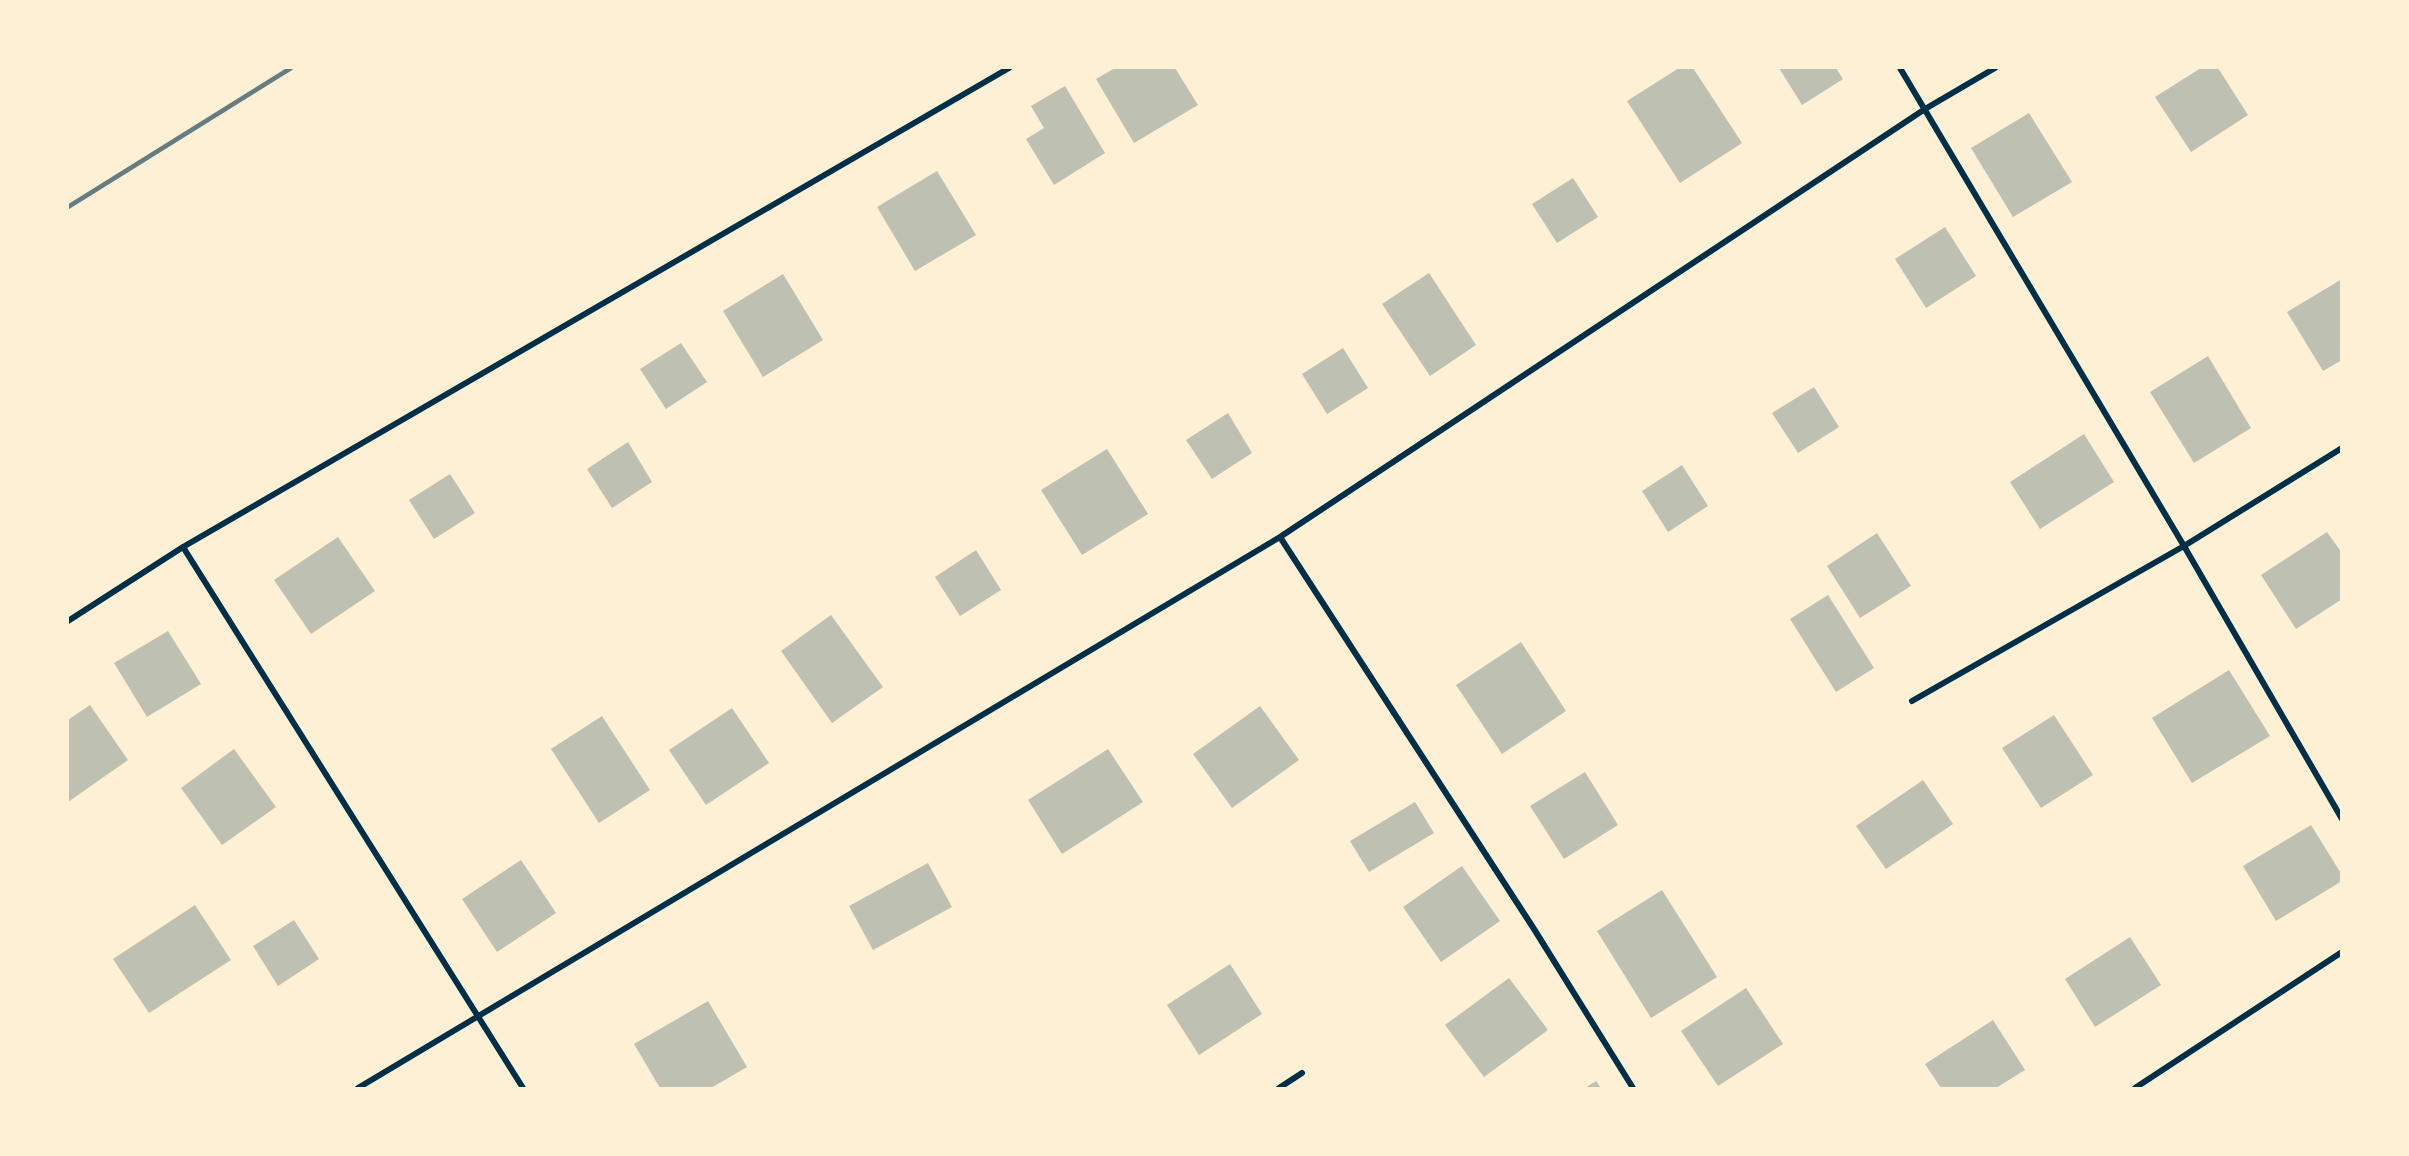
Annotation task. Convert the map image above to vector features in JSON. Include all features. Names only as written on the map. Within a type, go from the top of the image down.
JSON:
[{"type":"street","points":[[68,621],[183,547],[1009,68]]},
{"type":"street","points":[[1900,68],[2184,546],[2342,819]]},
{"type":"street","points":[[358,1089],[1280,537],[1925,109],[1995,68]]},
{"type":"street","points":[[1912,701],[2184,546],[2342,447]]},
{"type":"street","points":[[1280,537],[1534,929],[1633,1089]]},
{"type":"street","points":[[183,547],[523,1089]]},
{"type":"street","points":[[2135,1089],[2342,952]]},
{"type":"street","points":[[1279,1089],[1302,1073]]},
{"type":"building","points":[[1115,68],[1175,68],[1198,105],[1134,143],[1096,79]]},
{"type":"building","points":[[1679,68],[1693,68],[1742,143],[1680,183],[1627,101]]},
{"type":"building","points":[[1779,68],[1836,68],[1843,79],[1802,105]]},
{"type":"building","points":[[2201,68],[2218,68],[2248,115],[2191,152],[2155,97]]},
{"type":"building","points":[[1065,86],[1105,153],[1054,185],[1026,139],[1044,128],[1031,106]]},
{"type":"building","points":[[2029,113],[2072,182],[2013,217],[1971,148]]},
{"type":"building","points":[[937,171],[976,235],[915,271],[877,207]]},
{"type":"building","points":[[1573,178],[1598,217],[1557,243],[1532,204]]},
{"type":"building","points":[[1945,227],[1976,276],[1926,308],[1895,259]]},
{"type":"building","points":[[1429,273],[1476,345],[1430,376],[1382,304]]},
{"type":"building","points":[[783,274],[823,340],[763,377],[723,311]]},
{"type":"building","points":[[2342,279],[2342,360],[2323,371],[2287,312]]},
{"type":"building","points":[[681,343],[707,382],[666,409],[640,369]]},
{"type":"building","points":[[1343,348],[1368,388],[1327,414],[1302,374]]},
{"type":"building","points":[[2208,356],[2251,428],[2194,463],[2150,392]]},
{"type":"building","points":[[1814,387],[1839,427],[1798,453],[1772,413]]},
{"type":"building","points":[[1228,413],[1252,453],[1212,479],[1186,440]]},
{"type":"building","points":[[2084,434],[2114,482],[2040,529],[2010,482]]},
{"type":"building","points":[[628,442],[652,482],[612,508],[587,469]]},
{"type":"building","points":[[1107,449],[1148,514],[1082,555],[1041,490]]},
{"type":"building","points":[[1682,465],[1708,506],[1668,532],[1642,491]]},
{"type":"building","points":[[450,474],[475,513],[434,539],[409,500]]},
{"type":"building","points":[[2327,532],[2342,553],[2342,599],[2296,629],[2261,575]]},
{"type":"building","points":[[1877,533],[1911,586],[1860,618],[1827,566]]},
{"type":"building","points":[[338,537],[375,591],[311,634],[274,580]]},
{"type":"building","points":[[976,550],[1001,590],[960,616],[935,577]]},
{"type":"building","points":[[1828,595],[1874,668],[1836,692],[1790,619]]},
{"type":"building","points":[[831,615],[883,687],[832,723],[781,651]]},
{"type":"building","points":[[168,631],[201,684],[147,717],[114,663]]},
{"type":"building","points":[[1521,642],[1566,711],[1502,754],[1456,685]]},
{"type":"building","points":[[2229,670],[2270,736],[2192,783],[2152,718]]},
{"type":"building","points":[[90,705],[128,760],[68,802],[68,720]]},
{"type":"building","points":[[1260,706],[1299,760],[1232,808],[1193,754]]},
{"type":"building","points":[[732,708],[769,763],[706,805],[669,750]]},
{"type":"building","points":[[2054,715],[2093,775],[2041,808],[2002,748]]},
{"type":"building","points":[[602,716],[650,790],[599,823],[551,749]]},
{"type":"building","points":[[234,749],[276,807],[222,845],[181,788]]},
{"type":"building","points":[[1108,749],[1143,802],[1062,854],[1028,800]]},
{"type":"building","points":[[1585,772],[1618,825],[1564,859],[1530,806]]},
{"type":"building","points":[[1923,780],[1953,824],[1886,869],[1856,826]]},
{"type":"building","points":[[1415,802],[1434,833],[1369,872],[1350,841]]},
{"type":"building","points":[[2311,825],[2342,875],[2342,881],[2276,921],[2243,866]]},
{"type":"building","points":[[521,860],[556,913],[497,952],[462,899]]},
{"type":"building","points":[[928,863],[952,907],[873,950],[849,906]]},
{"type":"building","points":[[1462,866],[1500,921],[1441,962],[1403,907]]},
{"type":"building","points":[[1662,890],[1717,977],[1651,1018],[1597,931]]},
{"type":"building","points":[[195,905],[231,960],[149,1013],[113,959]]},
{"type":"building","points":[[294,920],[319,959],[278,986],[253,946]]},
{"type":"building","points":[[2130,937],[2161,985],[2095,1027],[2065,979]]},
{"type":"building","points":[[1230,964],[1262,1014],[1199,1055],[1167,1005]]},
{"type":"building","points":[[1509,978],[1548,1030],[1484,1077],[1445,1025]]},
{"type":"building","points":[[1746,988],[1783,1044],[1718,1086],[1681,1031]]},
{"type":"building","points":[[708,1001],[747,1067],[711,1088],[660,1088],[634,1044]]},
{"type":"building","points":[[1993,1020],[2025,1070],[1996,1088],[1941,1088],[1925,1064]]},
{"type":"building","points":[[1596,1081],[1601,1088],[1585,1088]]},
{"type":"railway","points":[[68,207],[291,68]]}]
